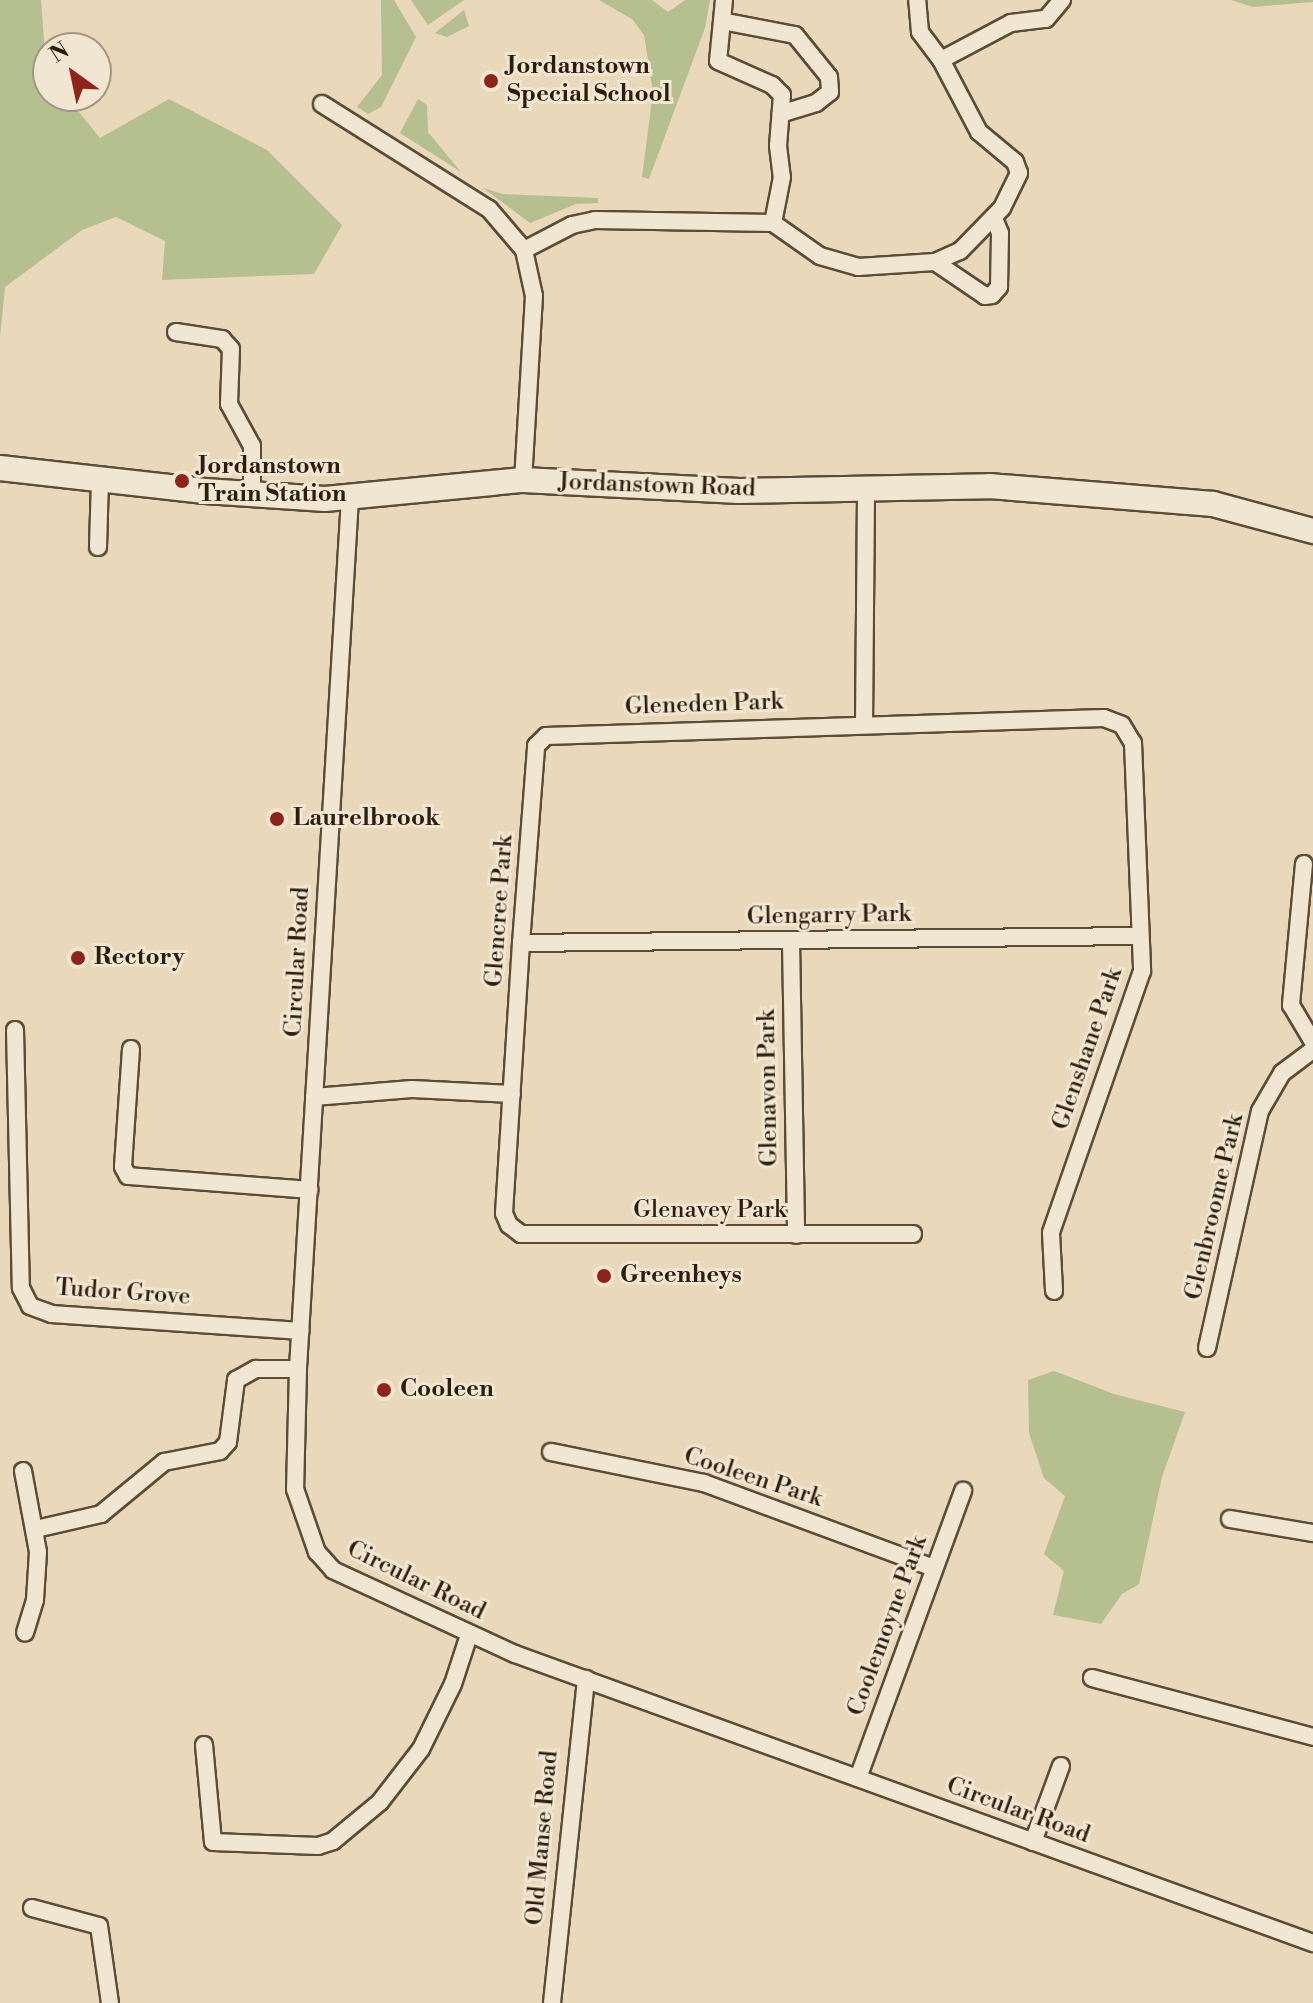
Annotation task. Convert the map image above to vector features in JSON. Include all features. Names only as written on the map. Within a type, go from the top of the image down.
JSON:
[{"type":"street","points":[[724,0],[718,61],[772,85],[782,95],[782,177],[773,223]]},
{"type":"street","points":[[524,250],[572,225],[595,220],[773,223],[820,256],[858,267],[935,262],[969,245],[994,218],[1019,173],[1015,162],[979,132],[941,60],[920,32],[917,0]]},
{"type":"street","points":[[941,60],[1011,23],[1046,19],[1062,0]]},
{"type":"street","points":[[722,21],[795,35],[829,77],[830,92],[816,103],[781,114]]},
{"type":"street","points":[[322,104],[489,209],[524,250],[534,296],[523,480]]},
{"type":"street","points":[[935,262],[985,296],[992,295],[999,287],[1000,233],[994,218]]},
{"type":"street","points":[[176,332],[222,339],[231,349],[229,404],[252,446],[252,494]]},
{"type":"street","name":"Jordanstown Road","points":[[0,468],[252,494],[350,498],[523,480],[739,491],[866,491],[989,486],[1097,491],[1213,504],[1313,531]]},
{"type":"street","points":[[98,547],[100,480]]},
{"type":"street","points":[[864,724],[866,491]]},
{"type":"street","name":"Circular Road","points":[[350,498],[298,1369],[295,1489],[317,1552],[333,1570],[469,1635],[1313,1943]]},
{"type":"street","name":"Gleneden Park","points":[[546,736],[1104,718],[1122,725]]},
{"type":"street","name":"Glenshane Park","points":[[1054,1291],[1051,1233],[1142,971],[1138,936],[1133,743],[1122,725]]},
{"type":"street","name":"Glencree Park","points":[[509,1225],[504,1213],[521,943],[536,746],[546,736]]},
{"type":"street","points":[[1304,864],[1291,1005],[1313,1042]]},
{"type":"street","name":"Glengarry Park","points":[[521,943],[1138,936]]},
{"type":"street","name":"Glenavon Park","points":[[791,941],[796,1235]]},
{"type":"street","name":"Tudor Grove","points":[[15,1030],[21,1288],[30,1306],[52,1314],[300,1331]]},
{"type":"street","points":[[131,1049],[123,1167],[128,1176],[309,1190]]},
{"type":"street","name":"Glenbroome Park","points":[[1207,1348],[1260,1111],[1282,1073],[1313,1050]]},
{"type":"street","points":[[314,1097],[412,1089],[512,1094]]},
{"type":"street","name":"Glenavey Park","points":[[509,1225],[521,1234],[913,1234]]},
{"type":"street","points":[[36,1529],[101,1514],[164,1462],[220,1451],[228,1442],[236,1380],[256,1369],[298,1369]]},
{"type":"street","name":"Cooleen Park","points":[[551,1452],[704,1483],[934,1568]]},
{"type":"street","points":[[23,1471],[36,1529],[35,1600],[25,1632]]},
{"type":"street","name":"Coolemoyne Park","points":[[858,1778],[963,1491]]},
{"type":"street","points":[[1230,1519],[1313,1533]]},
{"type":"street","points":[[204,1745],[213,1842],[318,1846],[333,1841],[380,1802],[421,1749],[453,1684],[469,1635]]},
{"type":"street","points":[[1092,1678],[1313,1737]]},
{"type":"street","name":"Old Manse Road","points":[[552,2003],[586,1679]]},
{"type":"street","points":[[1033,1842],[1061,1766]]},
{"type":"street","points":[[32,1908],[99,1926],[110,2003]]},
{"type":"green space","points":[[0,0],[41,0],[43,32],[32,32],[32,112],[79,112],[100,138],[169,99],[267,150],[342,225],[314,274],[162,280],[165,241],[116,217],[82,230],[5,287],[0,338]]},
{"type":"green space","points":[[381,0],[394,0],[416,37],[381,107],[368,114],[357,107],[382,75]]},
{"type":"green space","points":[[411,0],[464,0],[428,25]]},
{"type":"green space","points":[[599,0],[652,0],[668,12],[685,0],[710,0],[705,28],[649,179],[642,177],[653,92],[644,35],[632,19]]},
{"type":"green space","points":[[1231,0],[1313,0],[1313,2],[1253,7]]},
{"type":"green space","points":[[464,10],[469,26],[447,37],[435,33]]},
{"type":"green space","points":[[418,99],[427,105],[428,132],[461,172],[400,133]]},
{"type":"green space","points":[[483,188],[503,194],[598,198],[598,203],[576,204],[530,223]]},
{"type":"green space","points":[[1054,1371],[1114,1394],[1185,1412],[1162,1477],[1139,1584],[1122,1594],[1101,1624],[1053,1615],[1064,1571],[1044,1554],[1065,1496],[1044,1478],[1029,1433],[1028,1380]]},
{"type":"place","name":"Jordanstown Special School","points":[[491,81]]},
{"type":"place","name":"Jordanstown Train Station","points":[[182,481]]},
{"type":"place","name":"Laurelbrook","points":[[277,819]]},
{"type":"place","name":"Rectory","points":[[78,958]]},
{"type":"place","name":"Greenheys","points":[[604,1276]]},
{"type":"place","name":"Cooleen","points":[[384,1390]]}]
